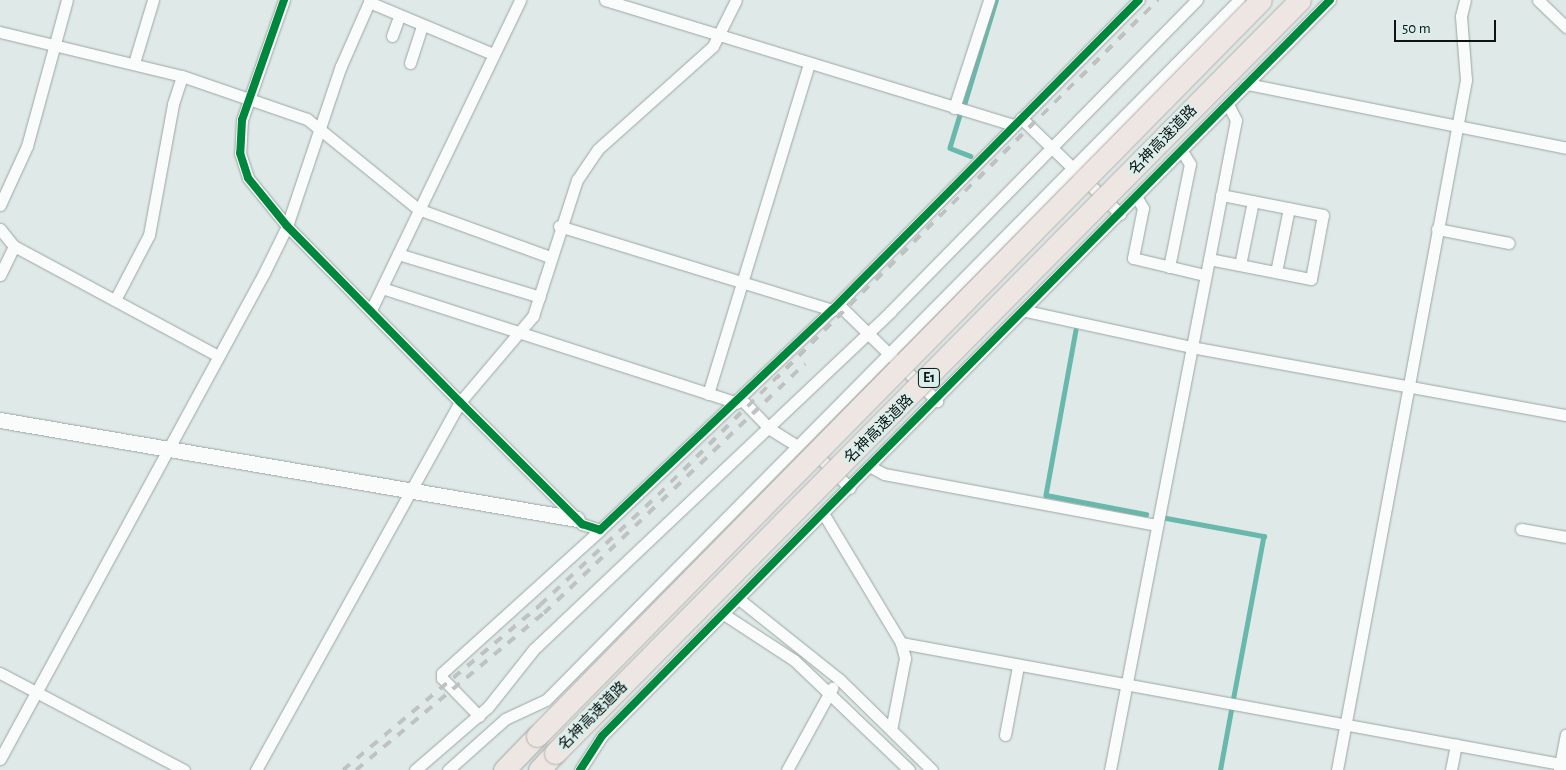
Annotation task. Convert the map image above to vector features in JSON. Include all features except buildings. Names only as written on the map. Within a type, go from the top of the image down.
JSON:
[{"type":"highway","name":"名神高速道路","points":[[504,770],[1261,0]]},
{"type":"highway","name":"名神高速道路","points":[[539,770],[1300,0]]},
{"type":"street","points":[[0,205],[28,146],[67,0]]},
{"type":"street","points":[[134,63],[153,0]]},
{"type":"street","points":[[284,0],[242,120],[240,153],[248,178],[287,226],[577,519]]},
{"type":"street","points":[[371,310],[520,0]]},
{"type":"street","points":[[605,0],[954,108],[1017,121],[1052,148],[1120,214]]},
{"type":"street","points":[[256,770],[460,402],[518,336],[540,296],[559,226],[577,180],[598,149],[721,36],[736,0]]},
{"type":"street","points":[[954,108],[989,0]]},
{"type":"street","points":[[479,716],[442,678],[442,673],[739,401],[835,307],[1017,121],[1139,0]]},
{"type":"street","points":[[415,770],[479,716],[534,649],[770,429],[869,333],[1198,0]]},
{"type":"street","points":[[580,770],[602,736],[740,600],[823,513],[871,468],[1330,0]]},
{"type":"street","points":[[1337,770],[1407,383],[1466,80],[1461,16],[1464,0]]},
{"type":"street","points":[[1538,0],[1566,27]]},
{"type":"street","points":[[0,759],[35,692],[170,449],[287,226],[319,126],[369,1],[398,17],[493,54]]},
{"type":"street","points":[[448,770],[505,719],[546,700],[887,352],[1073,168],[1234,1]]},
{"type":"street","points":[[392,36],[398,17]]},
{"type":"street","points":[[410,63],[422,27]]},
{"type":"street","points":[[0,32],[134,63],[251,96],[319,126],[418,209],[550,257]]},
{"type":"street","points":[[708,394],[809,64]]},
{"type":"street","points":[[115,300],[149,235],[173,104],[182,76]]},
{"type":"street","points":[[1247,84],[1566,148]]},
{"type":"street","points":[[1110,770],[1236,120],[1228,104]]},
{"type":"street","points":[[1169,267],[1190,164],[1182,151]]},
{"type":"street","points":[[1209,259],[1311,279],[1323,215],[1221,195]]},
{"type":"street","points":[[1137,198],[1143,208],[1133,258],[1205,275]]},
{"type":"street","points":[[1240,265],[1253,201]]},
{"type":"street","points":[[1276,272],[1289,208]]},
{"type":"street","points":[[559,226],[742,282],[835,307],[869,333],[937,401]]},
{"type":"street","points":[[1437,228],[1509,243]]},
{"type":"street","points":[[0,229],[14,246],[218,356]]},
{"type":"street","points":[[0,276],[14,246]]},
{"type":"street","points":[[398,254],[540,296]]},
{"type":"street","points":[[382,288],[518,336],[708,394],[739,401],[770,429],[799,442],[850,488]]},
{"type":"street","points":[[1026,311],[1191,347],[1407,383],[1566,415]]},
{"type":"street","points":[[0,420],[409,492],[577,519],[600,530]]},
{"type":"street","points":[[871,468],[884,474],[1157,525]]},
{"type":"street","points":[[823,513],[901,643],[905,658],[891,730]]},
{"type":"street","points":[[1521,529],[1566,537]]},
{"type":"street","points":[[740,600],[839,679],[932,770]]},
{"type":"street","points":[[724,615],[794,660],[909,770]]},
{"type":"street","points":[[901,643],[1126,687],[1346,723],[1562,766],[1566,735]]},
{"type":"street","points":[[1005,735],[1018,666]]},
{"type":"street","points":[[0,673],[184,770]]},
{"type":"street","points":[[787,770],[829,693],[839,679]]},
{"type":"street","points":[[1451,770],[1456,744]]},
{"type":"waterway","points":[[964,105],[996,0]]},
{"type":"waterway","points":[[960,115],[950,148],[971,156]]},
{"type":"waterway","points":[[1076,330],[1046,495],[1146,514]]},
{"type":"waterway","points":[[1161,517],[1264,536],[1234,697]]},
{"type":"waterway","points":[[1220,770],[1231,710]]},
{"type":"railway","points":[[343,770],[540,605],[658,495],[1158,0]]},
{"type":"railway","points":[[356,770],[544,613],[805,364]]},
{"type":"cycle path","points":[[284,0],[242,120],[240,153],[248,178],[287,226],[460,402],[582,524],[600,530],[832,310],[1139,0]]},
{"type":"cycle path","points":[[580,770],[602,736],[1330,0]]}]
